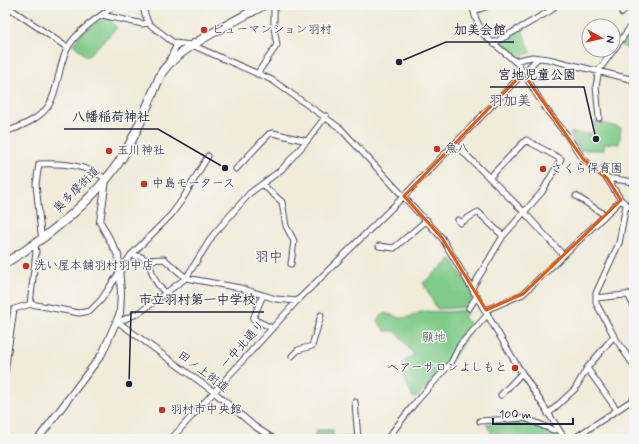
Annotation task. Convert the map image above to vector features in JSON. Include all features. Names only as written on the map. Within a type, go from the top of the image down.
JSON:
[{"type":"main road","name":"奥多摩街道","points":[[5,263],[45,238],[106,179],[127,149],[160,74],[168,63],[192,46],[264,5]]},
{"type":"street","points":[[5,5],[68,48]]},
{"type":"street","points":[[5,132],[44,112],[51,100],[59,71],[68,48],[78,35],[116,5]]},
{"type":"street","points":[[142,5],[148,23],[177,44],[192,46],[281,86],[326,116],[340,128],[427,220],[442,238],[522,373],[565,439]]},
{"type":"street","points":[[257,74],[277,45],[274,28],[274,5]]},
{"type":"street","points":[[472,5],[477,22],[484,35],[521,68],[545,108],[566,134],[582,159],[607,178],[621,200],[634,210]]},
{"type":"street","points":[[474,11],[491,5]]},
{"type":"street","points":[[494,43],[550,11],[556,5]]},
{"type":"street","points":[[622,13],[628,5]]},
{"type":"street","points":[[102,15],[143,24],[148,23]]},
{"type":"street","points":[[598,118],[596,86],[599,70],[634,22]]},
{"type":"street","points":[[168,63],[177,44]]},
{"type":"street","points":[[514,61],[538,58],[599,70],[634,80]]},
{"type":"street","points":[[404,196],[538,58]]},
{"type":"street","points":[[118,322],[139,313],[186,278],[212,235],[250,193],[281,170],[307,142],[326,116]]},
{"type":"street","points":[[236,169],[269,134],[273,133],[307,142]]},
{"type":"street","points":[[472,288],[503,236],[542,192],[561,159],[526,140],[489,178]]},
{"type":"street","points":[[455,144],[524,212],[563,255]]},
{"type":"street","points":[[5,372],[14,309],[30,304],[67,312],[84,313],[93,309],[101,300],[131,255],[171,215],[182,200],[208,156]]},
{"type":"street","points":[[38,439],[102,354],[118,322],[122,305],[120,270],[116,249],[104,232],[100,222],[106,179],[94,171],[82,167],[39,164],[36,184],[41,234],[45,238]]},
{"type":"street","points":[[607,178],[634,182]]},
{"type":"street","points":[[262,184],[282,202],[286,226],[294,241],[291,264]]},
{"type":"street","name":"一中北通り","points":[[171,439],[297,301],[404,196]]},
{"type":"street","points":[[576,196],[605,215]]},
{"type":"street","points":[[387,439],[415,403],[451,363],[460,346],[487,312],[523,294],[621,200]]},
{"type":"street","points":[[626,205],[619,243],[596,293],[596,303],[614,336],[634,366]]},
{"type":"street","points":[[458,220],[460,223],[478,212],[503,236]]},
{"type":"street","points":[[379,246],[394,248],[427,220]]},
{"type":"street","points":[[30,304],[36,252],[35,245]]},
{"type":"street","points":[[131,255],[148,260],[164,259],[186,278],[297,301]]},
{"type":"street","points":[[148,260],[156,283],[166,293]]},
{"type":"street","points":[[628,294],[634,306]]},
{"type":"street","points":[[596,298],[634,294]]},
{"type":"street","points":[[263,295],[252,319],[272,328]]},
{"type":"street","points":[[469,308],[477,296]]},
{"type":"street","points":[[292,356],[298,350],[312,346],[321,315]]},
{"type":"street","name":"田ノ上街道","points":[[118,322],[214,392],[254,426],[274,439]]},
{"type":"street","points":[[548,414],[575,389],[588,368],[614,336]]},
{"type":"street","points":[[588,368],[617,410]]},
{"type":"street","points":[[501,395],[522,373]]},
{"type":"street","points":[[573,439],[634,399]]},
{"type":"street","points":[[355,402],[358,439]]},
{"type":"street","points":[[480,421],[525,418],[553,430],[558,429]]},
{"type":"highlighted area","points":[[523,73],[583,159],[607,178],[621,200],[523,294],[486,310],[442,238],[404,196]]},
{"type":"green space","points":[[103,17],[108,18],[117,28],[87,57],[73,44],[80,35]]},
{"type":"green space","points":[[634,26],[634,52],[621,46]]},
{"type":"green space","points":[[522,29],[531,53],[513,58],[497,42]]},
{"type":"green space","points":[[595,121],[621,128],[619,144],[605,143],[604,150],[579,150],[570,133],[594,134]]},
{"type":"green space","points":[[452,259],[474,296],[466,307],[437,309],[423,283]]},
{"type":"green space","name":"願地","points":[[469,310],[464,318],[473,327],[450,363],[416,398],[413,397],[403,376],[410,373],[404,361],[414,355],[396,331],[385,331],[377,320],[384,313],[401,318],[409,317],[423,311],[446,312]]},
{"type":"green space","points":[[507,420],[536,423],[550,429],[560,439],[495,439],[486,424]]},
{"type":"green space","points":[[317,430],[333,430],[333,438],[355,437],[355,439],[313,439]]},
{"type":"place","name":"ビューマンション羽村","points":[[204,30]]},
{"type":"place","name":"加美会館","points":[[399,62]]},
{"type":"place","name":"宮地児童公園","points":[[596,139]]},
{"type":"place","name":"魚八","points":[[437,149]]},
{"type":"place","name":"玉川神社","points":[[109,151]]},
{"type":"place","name":"八幡稲荷神社","points":[[225,168]]},
{"type":"place","name":"さくら保育園","points":[[543,169]]},
{"type":"place","name":"中島モータース","points":[[144,184]]},
{"type":"place","name":"洗い屋本舗羽村羽中店","points":[[26,266]]},
{"type":"place","name":"ヘアーサロンよしもと","points":[[515,368]]},
{"type":"place","name":"市立羽村第一中学校","points":[[129,384]]},
{"type":"place","name":"羽村市中央館","points":[[162,410]]},
{"type":"district","name":"羽加美","points":[[510,101]]},
{"type":"district","name":"羽中","points":[[269,257]]}]
